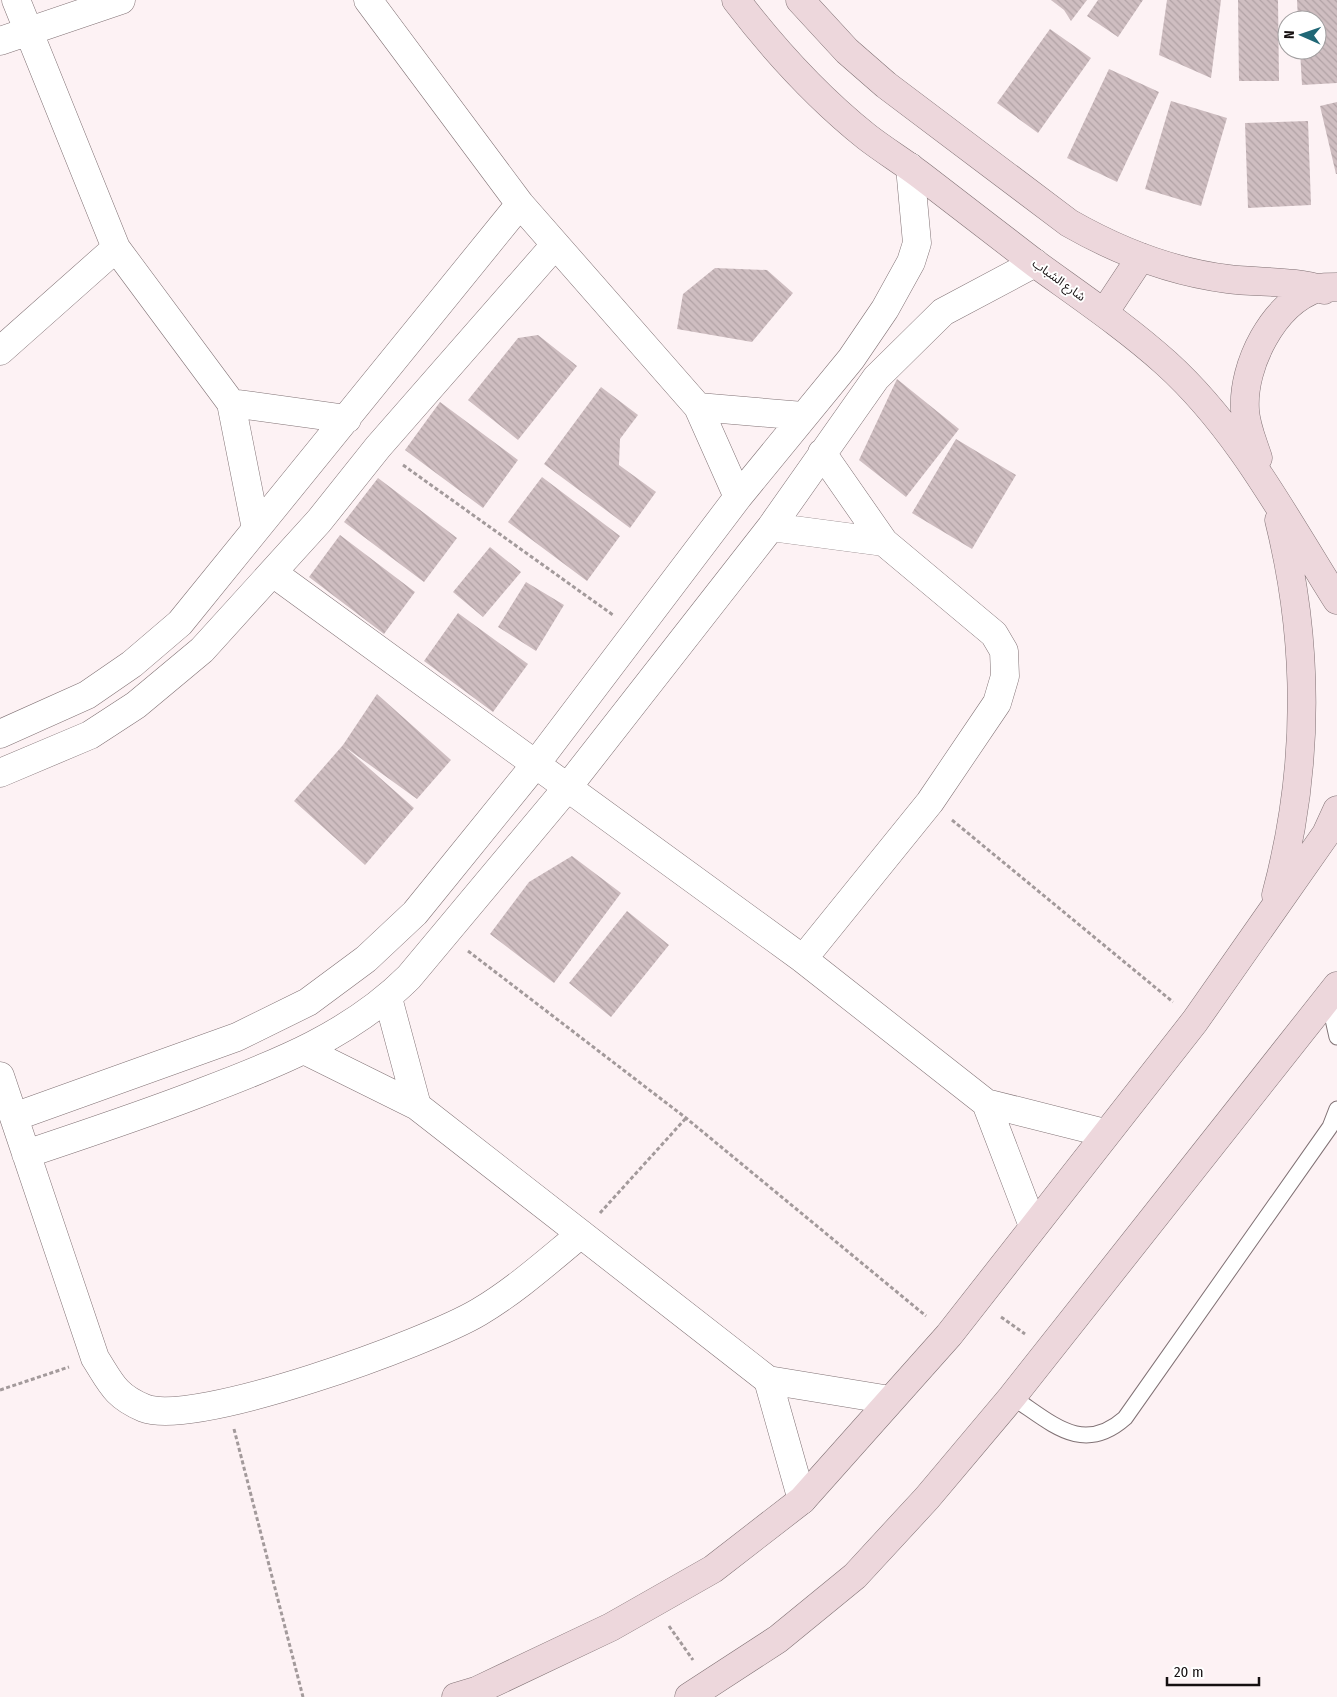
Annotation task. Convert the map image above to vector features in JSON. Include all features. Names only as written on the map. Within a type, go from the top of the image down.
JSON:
[{"type":"street","points":[[16,0],[116,248],[231,403],[256,530]]},
{"type":"street","points":[[0,41],[27,30],[121,0]]},
{"type":"street","points":[[368,0],[520,204],[698,407],[738,497]]},
{"type":"street","name":"شارع الشباب","points":[[736,0],[760,32],[824,99],[868,138],[910,167],[1104,313],[1165,362],[1192,388],[1220,419],[1244,452],[1337,600]]},
{"type":"street","points":[[800,0],[847,51],[886,84],[1069,224],[1098,239],[1141,257],[1192,273],[1226,279],[1289,283],[1331,290]]},
{"type":"street","points":[[14,1117],[237,1036],[308,1002],[366,959],[415,913],[535,765],[738,497],[851,359],[886,309],[913,256],[917,243],[910,167]]},
{"type":"street","points":[[0,734],[87,695],[132,664],[180,623],[348,419],[520,204]]},
{"type":"street","points":[[0,773],[90,736],[136,705],[202,650],[319,521],[378,447],[554,245]]},
{"type":"street","points":[[0,351],[116,248]]},
{"type":"street","points":[[1104,313],[1141,257]]},
{"type":"street","points":[[26,1154],[163,1107],[245,1076],[304,1050],[350,1026],[388,998],[408,977],[567,788],[771,527],[876,378],[943,312],[1034,262]]},
{"type":"street","points":[[1271,914],[1284,863],[1294,811],[1300,759],[1303,706],[1301,654],[1296,602],[1286,550],[1273,498],[1248,430],[1245,390],[1256,350],[1282,313],[1298,299],[1331,290]]},
{"type":"street","points":[[851,359],[876,378]]},
{"type":"street","points":[[231,403],[348,419]]},
{"type":"street","points":[[698,407],[803,416]]},
{"type":"street","points":[[803,958],[930,802],[997,703],[1005,676],[1004,651],[994,634],[884,542],[822,453]]},
{"type":"street","points":[[771,527],[884,542]]},
{"type":"street","points":[[273,573],[803,958],[986,1103],[1105,1133]]},
{"type":"street","points":[[180,623],[202,650]]},
{"type":"street","points":[[456,1697],[476,1691],[611,1626],[713,1569],[802,1500],[949,1335],[1032,1226],[1195,1021],[1333,824]]},
{"type":"street","points":[[700,1691],[778,1639],[855,1576],[927,1498],[1012,1397],[1333,991]]},
{"type":"street","points":[[388,998],[417,1106]]},
{"type":"street","points":[[304,1050],[417,1106],[768,1380],[890,1400]]},
{"type":"street","points":[[0,1076],[95,1358],[120,1396],[146,1409],[177,1410],[227,1404],[354,1365],[426,1337],[478,1313],[523,1282],[581,1234]]},
{"type":"street","points":[[986,1103],[1032,1226]]},
{"type":"street","points":[[768,1380],[802,1500]]},
{"type":"lane","points":[[1333,991],[1337,1038]]},
{"type":"lane","points":[[1012,1397],[1065,1432],[1080,1436],[1097,1435],[1113,1429],[1125,1418],[1330,1127],[1337,1108]]},
{"type":"path","points":[[378,447],[636,632]]},
{"type":"path","points":[[930,802],[1195,1021]]},
{"type":"path","points":[[445,933],[686,1118],[949,1335]]},
{"type":"path","points":[[581,1234],[686,1118]]},
{"type":"path","points":[[976,1299],[1048,1350]]},
{"type":"path","points":[[0,1390],[95,1358]]},
{"type":"path","points":[[227,1404],[304,1697]]},
{"type":"path","points":[[653,1603],[700,1691]]},
{"type":"building","points":[[1051,0],[1087,0],[1071,21],[1064,10]]},
{"type":"building","points":[[1098,0],[1143,0],[1118,37],[1087,16]]},
{"type":"building","points":[[1167,0],[1221,0],[1211,78],[1159,55]]},
{"type":"building","points":[[1238,0],[1278,0],[1277,60],[1279,60],[1279,81],[1239,81]]},
{"type":"building","points":[[1297,0],[1337,0],[1337,83],[1302,85],[1301,60],[1327,60],[1327,10],[1298,10]]},
{"type":"building","points":[[1050,29],[1091,58],[1038,133],[997,103]]},
{"type":"building","points":[[1109,69],[1159,92],[1117,182],[1067,158]]},
{"type":"building","points":[[1171,101],[1227,118],[1201,206],[1145,189]]},
{"type":"building","points":[[1337,102],[1337,174],[1336,174],[1320,106]]},
{"type":"building","points":[[1308,121],[1311,205],[1248,208],[1245,123]]},
{"type":"building","points":[[715,268],[767,270],[793,293],[752,342],[677,329],[683,294]]},
{"type":"building","points":[[538,335],[577,366],[518,440],[468,400],[518,338]]},
{"type":"building","points":[[897,379],[959,429],[906,497],[859,460]]},
{"type":"building","points":[[601,387],[638,415],[620,439],[619,465],[656,492],[630,528],[544,464]]},
{"type":"building","points":[[440,402],[518,460],[483,508],[405,450]]},
{"type":"building","points":[[956,439],[1016,475],[972,549],[912,513]]},
{"type":"building","points":[[542,477],[620,536],[587,581],[508,522]]},
{"type":"building","points":[[378,478],[457,538],[424,582],[344,522]]},
{"type":"building","points":[[340,535],[415,592],[384,634],[309,577]]},
{"type":"building","points":[[490,547],[521,572],[483,617],[453,592]]},
{"type":"building","points":[[526,582],[564,605],[536,651],[498,627]]},
{"type":"building","points":[[458,613],[528,664],[493,712],[424,661]]},
{"type":"building","points":[[377,694],[451,760],[417,799],[345,747],[414,808],[365,865],[294,801],[343,745]]},
{"type":"building","points":[[572,856],[621,893],[554,983],[490,934],[529,882]]},
{"type":"building","points":[[627,911],[669,945],[611,1017],[569,983]]}]
